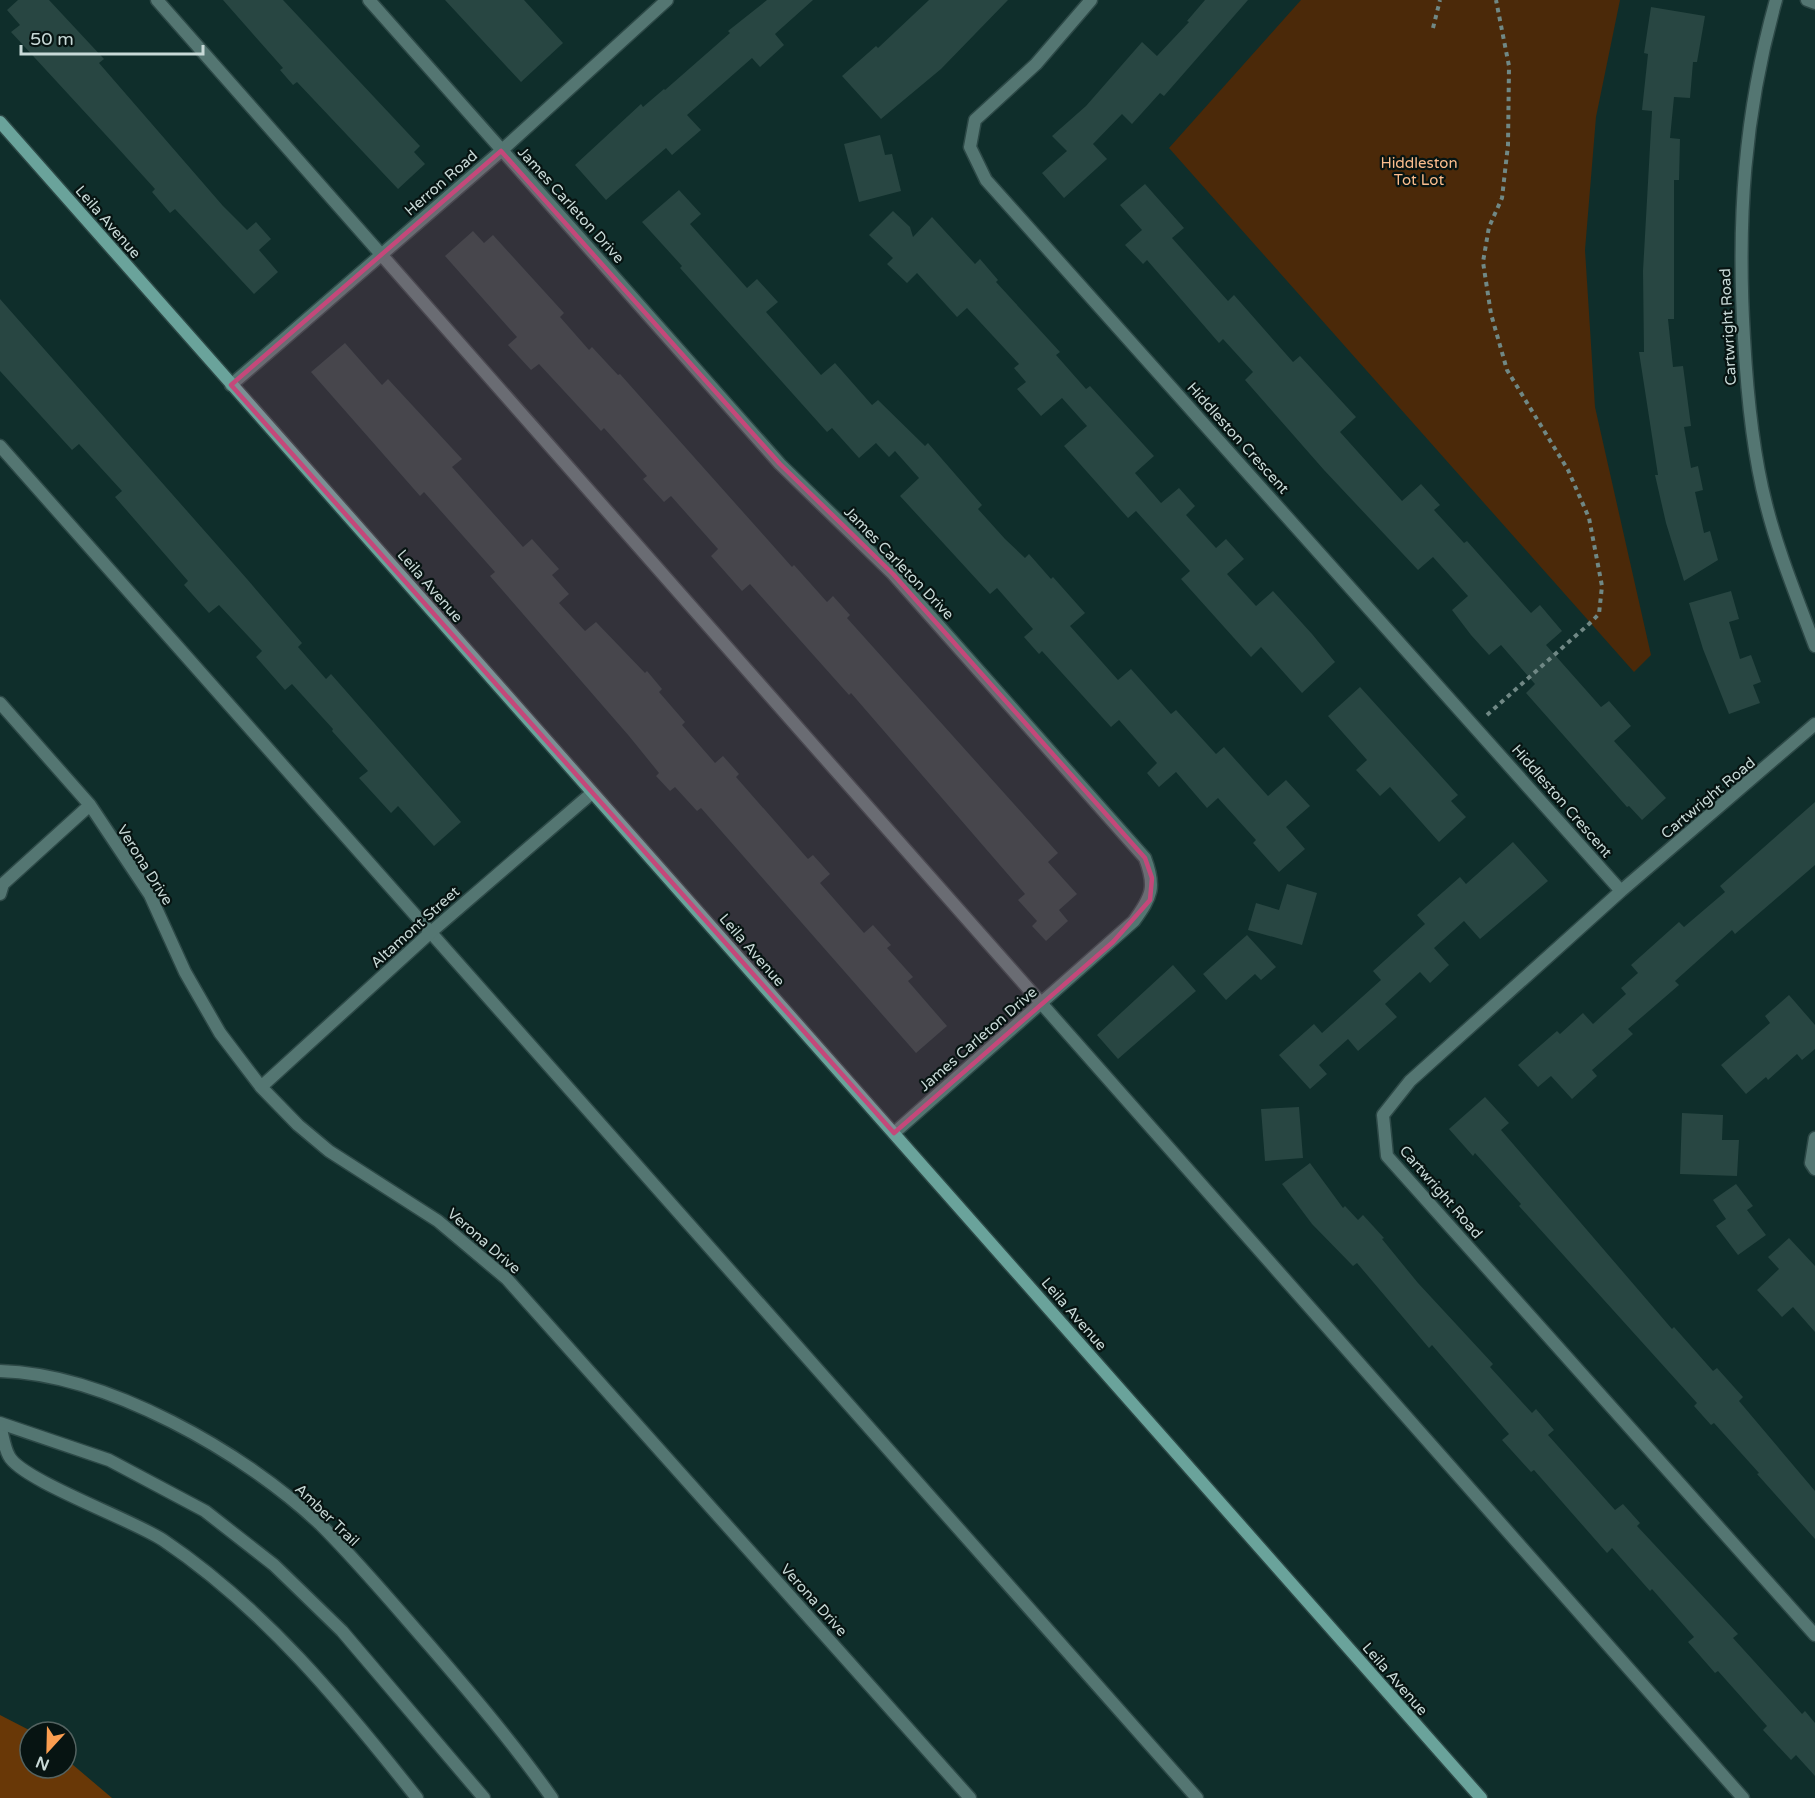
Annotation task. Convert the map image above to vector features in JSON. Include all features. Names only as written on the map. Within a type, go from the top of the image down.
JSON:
[{"type":"street","points":[[157,0],[382,255],[406,279],[1039,1004],[1743,1798]]},
{"type":"street","name":"James Carleton Drive","points":[[369,0],[780,464],[893,574],[1145,858],[1152,878],[1150,900],[1120,935],[894,1133]]},
{"type":"street","name":"Herron Road","points":[[231,385],[501,151],[667,0]]},
{"type":"street","name":"Hiddleston Crescent","points":[[1091,0],[1036,64],[975,120],[969,147],[986,180],[1621,891]]},
{"type":"street","name":"Cartwright Road","points":[[1776,0],[1761,54],[1741,190],[1739,263],[1746,373],[1766,504],[1815,646]]},
{"type":"street","points":[[1807,0],[1815,3]]},
{"type":"street","name":"Leila Avenue","points":[[0,122],[1481,1798]]},
{"type":"street","points":[[0,446],[1197,1798]]},
{"type":"street","name":"Verona Drive","points":[[0,703],[90,805],[150,895],[185,972],[220,1034],[261,1087],[298,1125],[329,1151],[438,1221],[507,1279],[970,1798]]},
{"type":"street","name":"Cartwright Road","points":[[1815,724],[1621,891],[1410,1080],[1393,1099],[1383,1115],[1387,1156],[1815,1635]]},
{"type":"street","name":"Altamont Street","points":[[261,1087],[431,932],[592,793]]},
{"type":"street","points":[[1,887],[90,805]]},
{"type":"street","points":[[1815,1138],[1811,1163],[1815,1169]]},
{"type":"street","name":"Amber Trail","points":[[0,1371],[26,1372],[64,1379],[154,1412],[226,1452],[282,1493],[321,1525],[415,1629],[512,1740],[552,1798]]},
{"type":"street","points":[[0,1425],[9,1457],[26,1474],[112,1512],[162,1539],[225,1586],[266,1622],[417,1798]]},
{"type":"street","points":[[0,1425],[109,1460],[205,1511],[274,1565],[342,1631],[484,1798]]},
{"type":"path","points":[[1433,28],[1440,0]]},
{"type":"path","points":[[1475,725],[1589,624],[1599,614],[1602,604],[1602,586],[1589,518],[1568,470],[1507,370],[1491,314],[1482,262],[1489,227],[1502,198],[1508,145],[1509,78],[1502,21],[1496,0]]},
{"type":"highlighted area","points":[[501,151],[780,464],[893,574],[1145,858],[1152,878],[1150,900],[1113,942],[894,1133],[231,385]]},
{"type":"green space","name":"Hiddleston Tot Lot","points":[[1301,0],[1620,0],[1596,117],[1585,250],[1595,407],[1651,655],[1634,672],[1169,148]]},
{"type":"shaded area","points":[[0,1715],[18,1724],[18,1780],[78,1780],[78,1769],[112,1798],[0,1798]]},
{"type":"building","points":[[18,0],[49,0],[104,59],[99,63],[223,206],[247,230],[256,222],[271,239],[259,250],[278,272],[254,294],[175,209],[170,213],[152,192],[155,189],[11,32],[20,25],[7,10]]},
{"type":"building","points":[[223,0],[283,0],[420,146],[414,152],[425,164],[398,189],[297,82],[293,85],[280,70],[283,68]]},
{"type":"building","points":[[445,0],[524,0],[563,43],[521,82]]},
{"type":"building","points":[[767,0],[813,0],[775,34],[784,45],[760,67],[752,58],[687,115],[701,130],[672,155],[666,148],[606,200],[575,165],[641,104],[643,107],[665,90],[730,33],[728,31]]},
{"type":"building","points":[[929,0],[1008,0],[941,69],[881,119],[842,76],[876,46],[878,48]]},
{"type":"building","points":[[1205,0],[1248,0],[1164,96],[1160,93],[1132,124],[1122,114],[1093,144],[1107,159],[1064,198],[1042,173],[1067,151],[1052,136],[1086,106],[1142,42],[1157,56],[1189,22],[1187,21]]},
{"type":"building","points":[[1651,7],[1705,16],[1697,62],[1693,62],[1690,98],[1674,97],[1670,138],[1680,139],[1679,180],[1674,180],[1674,319],[1668,319],[1673,367],[1683,366],[1691,426],[1684,427],[1691,468],[1698,466],[1703,490],[1695,492],[1704,533],[1710,531],[1718,560],[1684,581],[1666,523],[1655,475],[1658,475],[1639,352],[1644,352],[1643,271],[1652,111],[1642,110],[1648,54],[1644,53]]},
{"type":"building","points":[[880,135],[885,155],[892,154],[901,191],[859,202],[844,144]]},
{"type":"building","points":[[1145,184],[1184,228],[1172,238],[1228,301],[1234,295],[1293,362],[1300,356],[1356,417],[1340,432],[1402,501],[1421,484],[1440,505],[1434,510],[1464,543],[1467,541],[1531,613],[1540,605],[1562,631],[1546,645],[1601,707],[1609,701],[1631,726],[1614,741],[1666,798],[1642,820],[1629,806],[1627,807],[1526,693],[1535,684],[1501,645],[1489,655],[1471,635],[1452,610],[1468,596],[1433,557],[1418,570],[1324,470],[1245,380],[1253,372],[1223,339],[1219,343],[1147,260],[1143,264],[1125,245],[1142,230],[1120,205]]},
{"type":"building","points":[[679,190],[701,214],[690,224],[747,288],[757,279],[778,302],[766,312],[821,375],[835,363],[872,405],[878,400],[925,446],[928,443],[982,505],[978,509],[1005,539],[1025,558],[1029,554],[1051,579],[1053,577],[1085,613],[1070,626],[1118,680],[1131,669],[1171,714],[1176,710],[1216,754],[1224,747],[1268,796],[1286,780],[1310,806],[1286,827],[1305,849],[1279,872],[1253,843],[1256,840],[1218,798],[1207,808],[1176,772],[1159,787],[1147,773],[1157,763],[1119,720],[1111,727],[1042,651],[1039,654],[1024,637],[1033,629],[997,588],[990,594],[900,496],[919,478],[895,451],[889,457],[876,443],[859,458],[832,428],[827,432],[680,268],[682,266],[642,222]]},
{"type":"building","points":[[893,211],[910,227],[913,237],[932,217],[975,264],[980,259],[998,280],[996,282],[1060,352],[1056,355],[1086,389],[1090,386],[1154,456],[1135,473],[1161,503],[1179,488],[1195,506],[1186,515],[1216,548],[1226,539],[1244,559],[1227,574],[1256,606],[1273,591],[1312,634],[1335,662],[1302,693],[1261,647],[1251,657],[1181,579],[1190,571],[1136,511],[1128,518],[1064,446],[1087,426],[1062,398],[1041,416],[1017,389],[1026,382],[1014,368],[1019,364],[967,308],[957,317],[917,273],[907,283],[887,264],[893,258],[869,235]]},
{"type":"building","points":[[473,231],[484,243],[493,235],[564,313],[560,317],[589,350],[592,347],[618,375],[620,374],[792,567],[794,565],[827,602],[833,596],[850,615],[847,618],[1058,853],[1048,862],[1077,894],[1059,910],[1068,921],[1046,941],[1032,926],[1037,921],[1018,900],[1025,894],[851,693],[849,695],[750,584],[742,591],[711,556],[718,549],[671,496],[664,502],[643,479],[647,476],[604,428],[601,431],[539,364],[531,370],[508,345],[517,337],[445,256]]},
{"type":"building","points":[[0,299],[302,643],[298,647],[326,679],[331,674],[461,822],[434,846],[398,806],[391,813],[359,778],[368,771],[332,731],[333,729],[292,684],[285,690],[256,657],[262,651],[219,605],[209,613],[184,585],[188,581],[115,497],[122,491],[79,444],[72,450],[0,371]]},
{"type":"building","points":[[345,343],[382,385],[388,379],[462,459],[452,467],[523,547],[532,539],[559,569],[552,575],[569,594],[559,603],[585,631],[596,622],[645,673],[647,671],[662,689],[659,692],[685,722],[682,725],[715,763],[723,756],[739,774],[736,777],[808,859],[813,855],[830,874],[820,883],[864,933],[873,925],[891,945],[887,948],[913,977],[908,981],[947,1026],[916,1053],[701,808],[697,811],[675,787],[670,791],[656,776],[659,773],[629,736],[490,576],[495,572],[424,492],[420,496],[311,372]]},
{"type":"building","points":[[1731,591],[1739,619],[1729,622],[1740,659],[1751,655],[1761,682],[1753,685],[1760,703],[1729,714],[1703,649],[1689,603]]},
{"type":"building","points":[[1360,687],[1458,795],[1451,801],[1466,817],[1439,842],[1390,787],[1380,796],[1356,770],[1367,760],[1328,716]]},
{"type":"building","points":[[1815,802],[1815,865],[1735,934],[1732,930],[1675,981],[1679,985],[1628,1029],[1633,1034],[1592,1070],[1597,1076],[1572,1099],[1551,1076],[1538,1087],[1518,1065],[1557,1031],[1560,1034],[1583,1013],[1593,1024],[1626,994],[1621,988],[1638,973],[1631,965],[1679,922],[1684,927],[1725,892],[1720,886]]},
{"type":"building","points":[[1513,842],[1548,881],[1480,939],[1464,921],[1434,948],[1449,965],[1430,983],[1420,972],[1385,1004],[1397,1017],[1358,1051],[1348,1039],[1319,1065],[1327,1074],[1310,1089],[1279,1055],[1314,1024],[1322,1033],[1381,980],[1373,971],[1425,924],[1417,915],[1460,877],[1466,884]]},
{"type":"building","points":[[1287,884],[1317,893],[1302,945],[1248,930],[1256,903],[1279,910]]},
{"type":"building","points":[[1247,935],[1276,967],[1261,980],[1255,974],[1226,1000],[1203,974]]},
{"type":"building","points":[[1173,965],[1196,991],[1118,1059],[1097,1035]]},
{"type":"building","points":[[1789,995],[1815,1025],[1815,1049],[1802,1060],[1797,1054],[1768,1080],[1766,1077],[1746,1094],[1721,1065],[1770,1023],[1765,1016]]},
{"type":"building","points":[[1485,1097],[1509,1123],[1501,1130],[1672,1329],[1674,1327],[1713,1371],[1717,1368],[1743,1397],[1739,1401],[1815,1491],[1815,1539],[1714,1423],[1711,1425],[1694,1406],[1697,1403],[1519,1206],[1521,1204],[1475,1153],[1473,1156],[1449,1129]]},
{"type":"building","points":[[1299,1107],[1303,1158],[1265,1161],[1261,1109]]},
{"type":"building","points":[[1682,1113],[1723,1115],[1722,1140],[1739,1140],[1737,1176],[1680,1174]]},
{"type":"building","points":[[1310,1163],[1343,1208],[1345,1206],[1358,1220],[1363,1215],[1384,1238],[1382,1239],[1418,1283],[1493,1364],[1490,1367],[1532,1413],[1536,1409],[1554,1430],[1548,1435],[1615,1510],[1623,1504],[1640,1523],[1637,1526],[1738,1634],[1733,1638],[1802,1714],[1805,1711],[1815,1723],[1815,1776],[1796,1755],[1791,1760],[1763,1730],[1767,1726],[1718,1671],[1715,1673],[1688,1642],[1694,1637],[1652,1589],[1650,1591],[1612,1548],[1607,1553],[1534,1470],[1531,1472],[1502,1440],[1509,1434],[1432,1345],[1429,1348],[1357,1263],[1353,1266],[1312,1224],[1282,1184]]},
{"type":"building","points":[[1736,1184],[1753,1206],[1747,1210],[1766,1235],[1738,1255],[1716,1226],[1726,1219],[1713,1200]]},
{"type":"building","points":[[1789,1238],[1815,1266],[1815,1332],[1793,1307],[1782,1317],[1757,1290],[1779,1269],[1768,1257]]}]
